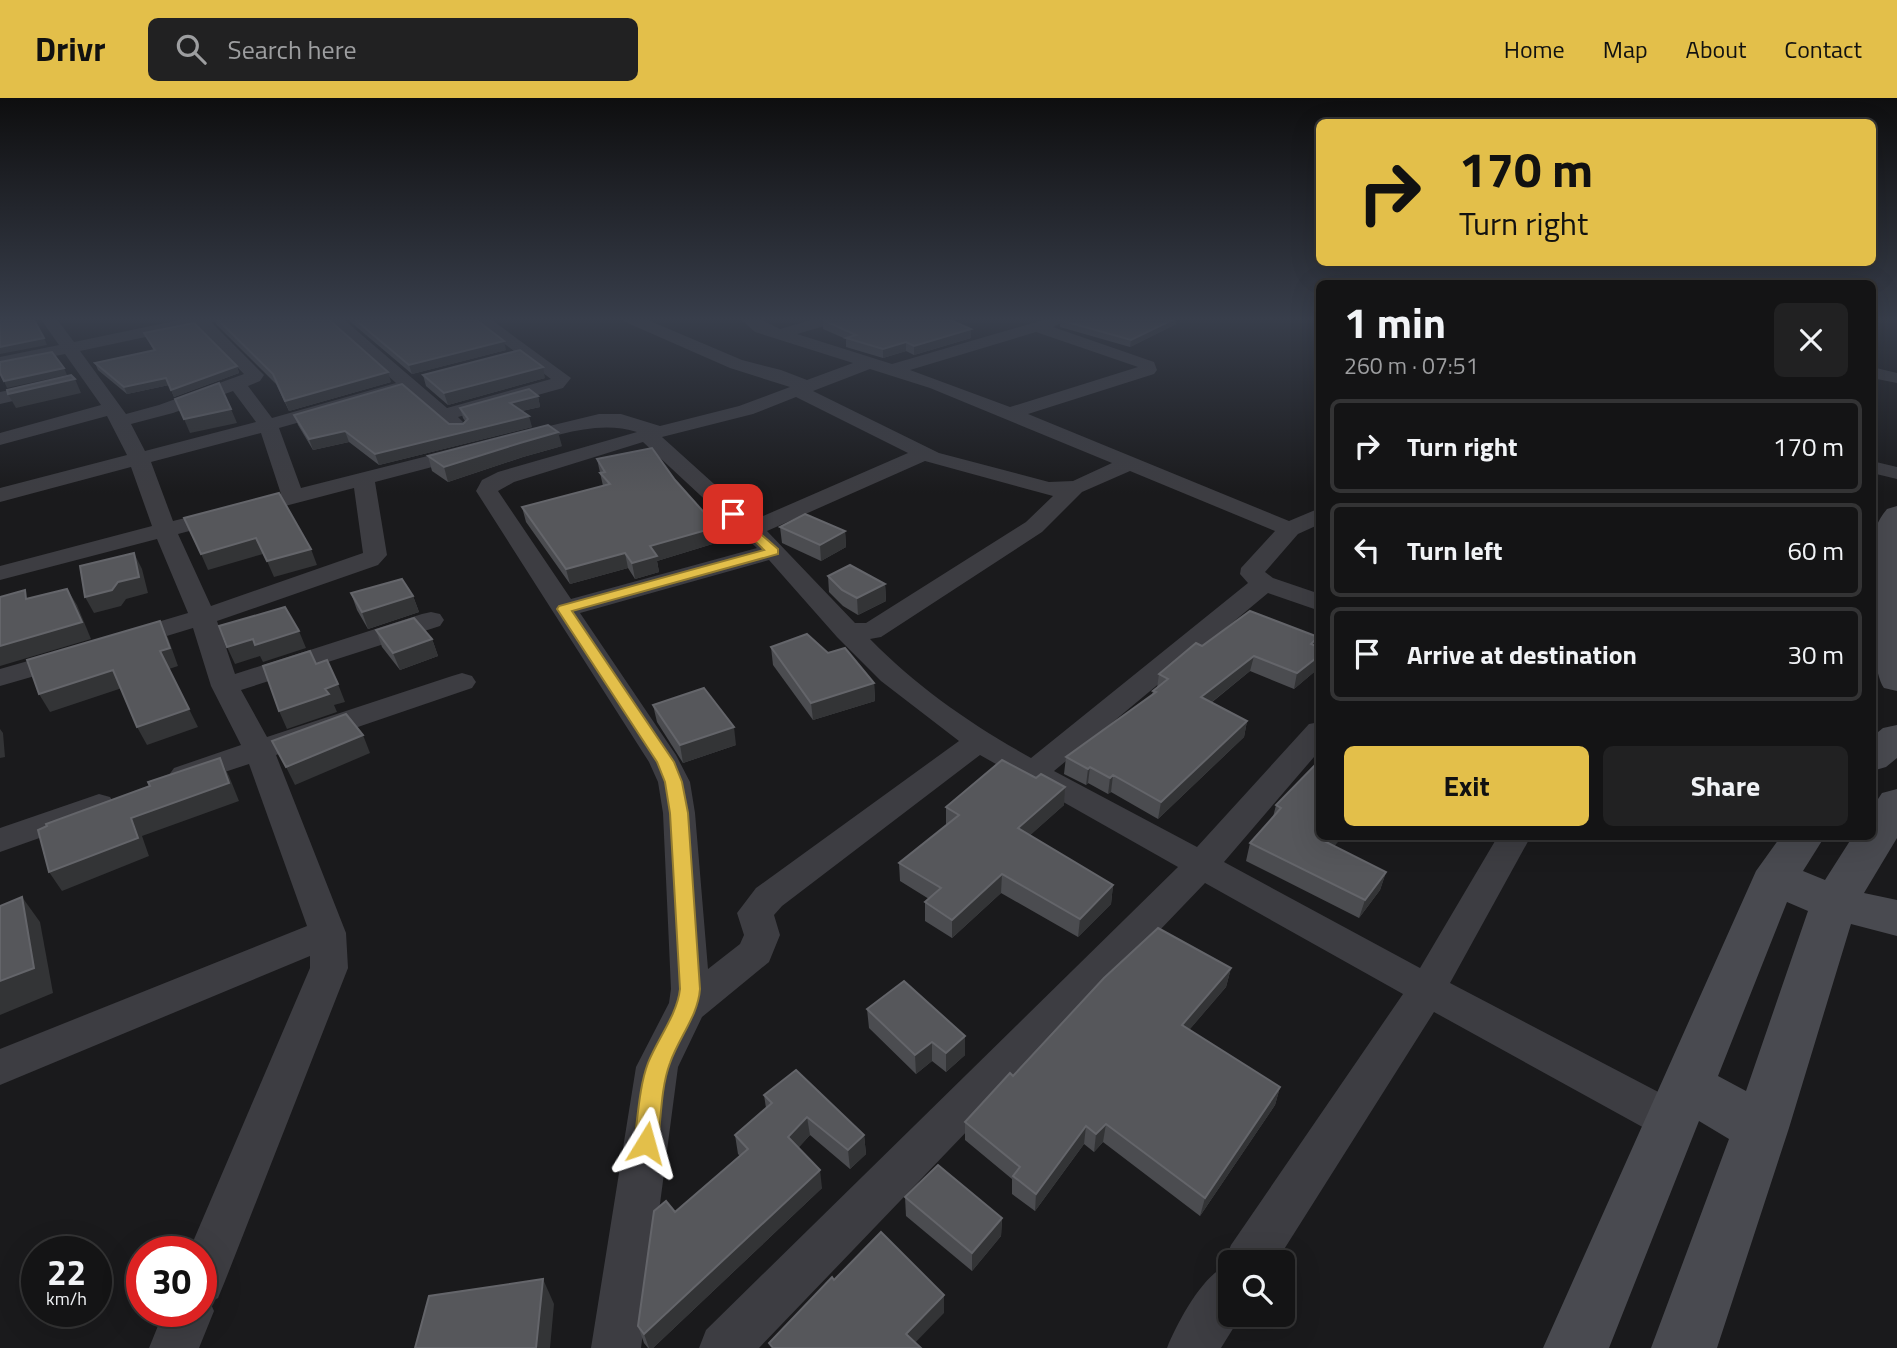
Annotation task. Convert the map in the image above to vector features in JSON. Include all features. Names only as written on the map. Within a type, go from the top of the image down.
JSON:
[{"type":"main road","points":[[1897,515],[1891,528],[1878,612],[1897,680]]},
{"type":"main road","points":[[1876,755],[1897,737]]},
{"type":"main road","points":[[1876,836],[1897,803]]},
{"type":"main road","points":[[1684,1348],[1761,1128],[1834,903],[1874,840]]},
{"type":"main road","points":[[1577,1348],[1680,1103],[1790,857],[1834,903],[1897,918]]},
{"type":"main road","points":[[1680,1103],[1761,1128]]},
{"type":"street","points":[[77,376],[78,381],[116,415],[139,459],[165,530],[203,617],[225,686],[259,750],[328,933],[329,968],[217,1242]]},
{"type":"street","points":[[0,439],[116,415],[166,409],[247,381],[253,376]]},
{"type":"street","points":[[0,573],[482,448],[399,376]]},
{"type":"street","points":[[0,495],[268,425],[432,376]]},
{"type":"street","points":[[443,415],[542,387],[560,381],[562,376]]},
{"type":"street","points":[[779,376],[924,454],[1048,489],[1073,489]]},
{"type":"street","points":[[688,1006],[690,989],[679,813],[674,782],[665,762],[487,491],[490,485],[506,477],[653,433],[746,411],[802,389],[844,376]]},
{"type":"street","points":[[912,376],[937,384],[1290,529]]},
{"type":"street","points":[[1009,414],[1128,376]]},
{"type":"street","points":[[0,398],[78,381]]},
{"type":"street","points":[[247,381],[237,384],[268,425],[293,497]]},
{"type":"street","points":[[542,387],[580,424]]},
{"type":"street","points":[[494,445],[580,424],[621,420],[653,433],[762,540],[846,631],[909,691],[980,740],[1427,990],[1680,1103]]},
{"type":"street","points":[[564,609],[762,540],[924,454]]},
{"type":"street","points":[[846,631],[872,631],[884,624],[1034,527],[1073,489],[1129,463]]},
{"type":"street","points":[[1876,468],[1897,473]]},
{"type":"street","points":[[0,678],[203,617],[359,565],[375,555],[363,478]]},
{"type":"street","points":[[1316,517],[1290,529],[1253,568],[1252,574],[1264,583],[1316,602]]},
{"type":"street","points":[[1034,771],[1264,583]]},
{"type":"street","points":[[225,686],[431,620]]},
{"type":"street","points":[[0,840],[462,682]]},
{"type":"street","points":[[724,1348],[1201,865],[1316,736]]},
{"type":"street","points":[[616,1348],[657,1067],[672,1032],[688,1006],[756,952],[762,935],[755,913],[769,897],[980,740]]},
{"type":"street","points":[[1256,1250],[1427,990],[1513,840]]},
{"type":"street","points":[[0,1067],[328,933]]},
{"type":"street","points":[[1192,1348],[1218,1308]]},
{"type":"street","points":[[174,1348],[183,1327]]},
{"type":"building","points":[[2,376],[26,376],[4,381]]},
{"type":"building","points":[[65,376],[75,379],[8,394],[7,390]]},
{"type":"building","points":[[111,376],[209,376],[171,390],[166,378],[124,387]]},
{"type":"building","points":[[274,376],[373,376],[285,401]]},
{"type":"building","points":[[425,376],[507,376],[444,393]]},
{"type":"building","points":[[219,383],[231,409],[184,419],[175,399]]},
{"type":"building","points":[[402,384],[449,424],[463,424],[468,419],[460,408],[529,389],[538,396],[510,403],[529,416],[375,454],[345,431],[309,439],[294,415]]},
{"type":"building","points":[[548,425],[558,432],[444,467],[428,456]]},
{"type":"building","points":[[652,448],[675,480],[717,527],[650,546],[657,556],[632,563],[625,553],[566,569],[522,507],[610,484],[600,473],[605,472],[597,459]]},
{"type":"building","points":[[279,493],[311,549],[267,561],[256,538],[201,554],[184,518]]},
{"type":"building","points":[[805,514],[845,531],[820,545],[780,527]]},
{"type":"building","points":[[134,553],[139,577],[118,582],[112,590],[85,597],[80,566]]},
{"type":"building","points":[[850,565],[885,584],[857,598],[842,590],[828,576]]},
{"type":"building","points":[[402,579],[413,596],[362,612],[351,593]]},
{"type":"building","points":[[67,589],[82,622],[0,646],[0,597],[25,590],[26,599]]},
{"type":"building","points":[[285,607],[299,631],[255,645],[253,639],[227,647],[219,626]]},
{"type":"building","points":[[1250,611],[1316,636],[1311,644],[1316,646],[1316,658],[1297,673],[1254,656],[1201,697],[1247,721],[1161,802],[1113,775],[1110,778],[1066,757],[1156,692],[1153,691],[1168,679],[1159,674],[1196,643],[1202,646]]},
{"type":"building","points":[[414,618],[432,639],[393,653],[376,630]]},
{"type":"building","points":[[160,621],[170,648],[160,651],[189,709],[137,727],[113,670],[39,694],[27,660]]},
{"type":"building","points":[[807,634],[828,653],[845,648],[874,683],[811,703],[771,647]]},
{"type":"building","points":[[310,651],[316,664],[327,660],[338,684],[325,689],[329,694],[279,711],[263,666]]},
{"type":"building","points":[[704,688],[734,727],[680,745],[653,705]]},
{"type":"building","points":[[346,714],[363,735],[286,767],[272,741]]},
{"type":"building","points":[[220,758],[229,783],[131,818],[138,838],[49,872],[38,830],[47,826],[46,824],[150,786],[148,782]]},
{"type":"building","points":[[1002,760],[1036,778],[1041,774],[1065,787],[1018,828],[1113,885],[1080,919],[1002,874],[952,920],[925,902],[941,888],[899,863],[959,815],[946,807]]},
{"type":"building","points":[[1316,764],[1316,840],[1328,840],[1326,842],[1386,872],[1365,900],[1250,843],[1281,808],[1276,805]]},
{"type":"building","points":[[22,897],[34,968],[0,981],[0,906]]},
{"type":"building","points":[[1158,928],[1231,968],[1182,1025],[1280,1087],[1205,1198],[1106,1124],[1096,1134],[1086,1126],[1036,1194],[1013,1176],[1020,1167],[965,1122],[1010,1073],[1013,1076],[1104,978]]},
{"type":"building","points":[[904,981],[965,1036],[946,1053],[932,1042],[915,1055],[867,1009]]},
{"type":"building","points":[[796,1070],[864,1135],[848,1150],[807,1117],[788,1137],[820,1170],[644,1334],[638,1326],[654,1211],[666,1201],[675,1212],[748,1149],[735,1135],[772,1103],[764,1095]]},
{"type":"building","points":[[938,1165],[1002,1218],[972,1253],[905,1197]]},
{"type":"building","points":[[881,1232],[944,1295],[906,1334],[921,1348],[773,1348],[769,1343],[832,1277],[834,1280]]},
{"type":"building","points":[[543,1279],[536,1348],[415,1348],[429,1296]]},
{"type":"route","points":[[646,1143],[657,1067],[672,1032],[688,1006],[690,989],[679,813],[674,782],[665,762],[564,609],[773,551],[733,514]]}]
